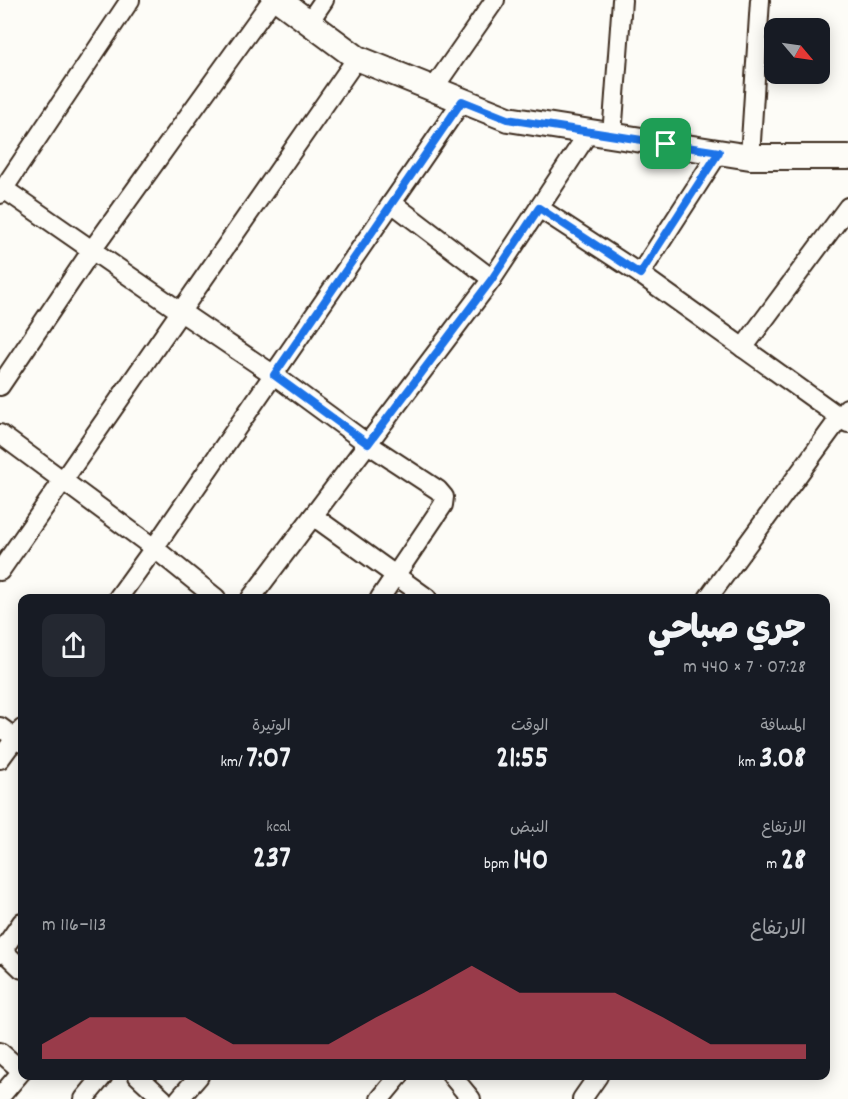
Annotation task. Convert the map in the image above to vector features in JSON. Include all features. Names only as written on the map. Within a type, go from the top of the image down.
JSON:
[{"type":"street","points":[[130,0],[2,192],[92,250],[274,375],[368,444],[438,490],[444,497],[443,505],[383,594]]},
{"type":"street","points":[[0,386],[92,250],[272,0]]},
{"type":"street","points":[[279,0],[357,58],[507,119],[750,157],[848,157]]},
{"type":"street","points":[[309,22],[324,0]]},
{"type":"street","points":[[433,89],[495,0]]},
{"type":"street","points":[[254,594],[492,279],[539,208],[601,134],[622,0]]},
{"type":"street","points":[[750,157],[760,0]]},
{"type":"street","points":[[0,571],[357,58]]},
{"type":"street","points":[[121,594],[462,101]]},
{"type":"street","points":[[640,274],[719,152]]},
{"type":"street","points":[[392,203],[492,279]]},
{"type":"street","points":[[743,348],[848,207]]},
{"type":"street","points":[[539,208],[640,274],[743,348],[846,416],[711,594]]},
{"type":"street","points":[[0,434],[154,548],[211,594]]},
{"type":"street","points":[[313,516],[422,594]]},
{"type":"street","points":[[0,727],[18,735]]},
{"type":"street","points":[[0,759],[18,738]]},
{"type":"street","points":[[18,927],[1,951],[18,966]]},
{"type":"street","points":[[0,1052],[18,1068]]},
{"type":"street","points":[[0,1097],[18,1076]]},
{"type":"street","points":[[84,1099],[100,1080]]},
{"type":"street","points":[[142,1080],[163,1099]]},
{"type":"street","points":[[179,1099],[196,1080]]},
{"type":"street","points":[[380,1099],[396,1080]]},
{"type":"street","points":[[455,1080],[471,1099]]},
{"type":"street","points":[[582,1099],[595,1080]]},
{"type":"route","points":[[462,101],[507,119],[666,144],[719,152],[640,274],[539,208],[492,279],[368,444],[274,375],[462,101]]}]
